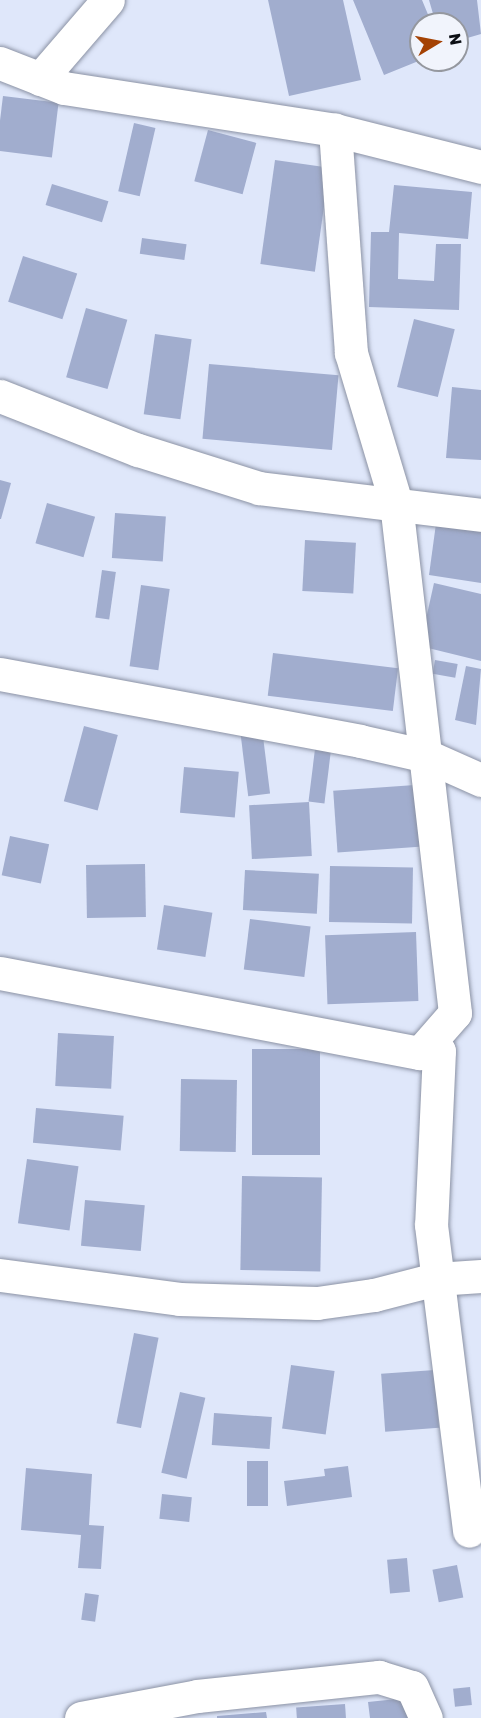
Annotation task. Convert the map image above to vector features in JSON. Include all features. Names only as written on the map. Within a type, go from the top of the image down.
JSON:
[{"type":"street","points":[[40,79],[108,0]]},
{"type":"street","points":[[0,63],[64,88],[334,130],[481,167]]},
{"type":"street","points":[[334,130],[351,353],[396,503],[455,1013],[420,1053]]},
{"type":"street","points":[[0,396],[138,450],[259,488],[481,515]]},
{"type":"street","points":[[0,674],[427,756],[481,780]]},
{"type":"street","points":[[0,973],[420,1053],[439,1051],[430,1225],[469,1532]]},
{"type":"street","points":[[0,1275],[179,1299],[317,1303],[374,1295],[436,1279],[481,1276]]},
{"type":"street","points":[[81,1718],[197,1696],[379,1677],[412,1687],[426,1718]]},
{"type":"building","points":[[268,0],[343,0],[361,80],[289,96]]},
{"type":"building","points":[[353,0],[422,0],[427,12],[409,12],[409,65],[384,75]]},
{"type":"building","points":[[429,0],[477,0],[481,34],[469,38],[469,12],[432,12]]},
{"type":"building","points":[[3,96],[59,103],[52,157],[0,151]]},
{"type":"building","points":[[134,123],[155,128],[140,196],[118,191]]},
{"type":"building","points":[[208,130],[256,143],[243,194],[194,181]]},
{"type":"building","points":[[275,160],[329,168],[315,272],[260,264]]},
{"type":"building","points":[[52,184],[108,201],[102,222],[46,205]]},
{"type":"building","points":[[394,185],[472,192],[468,239],[399,233],[398,279],[434,281],[436,244],[461,244],[459,310],[369,307],[371,232],[389,232]]},
{"type":"building","points":[[142,238],[187,244],[184,260],[140,254]]},
{"type":"building","points":[[23,256],[77,274],[62,319],[8,302]]},
{"type":"building","points":[[86,308],[127,320],[107,389],[66,377]]},
{"type":"building","points":[[414,319],[455,329],[438,397],[397,387]]},
{"type":"building","points":[[155,334],[192,339],[180,419],[144,414]]},
{"type":"building","points":[[209,364],[339,375],[332,450],[202,439]]},
{"type":"building","points":[[452,387],[481,390],[481,460],[446,458]]},
{"type":"building","points":[[0,480],[11,483],[1,519],[0,519]]},
{"type":"building","points":[[47,503],[95,517],[83,557],[35,543]]},
{"type":"building","points":[[438,509],[481,516],[481,583],[429,575]]},
{"type":"building","points":[[115,513],[166,517],[163,561],[112,558]]},
{"type":"building","points":[[305,540],[356,543],[353,594],[302,591]]},
{"type":"building","points":[[102,570],[116,572],[109,619],[95,618]]},
{"type":"building","points":[[434,583],[481,594],[481,661],[420,646]]},
{"type":"building","points":[[141,585],[170,589],[158,670],[130,666]]},
{"type":"building","points":[[273,653],[398,668],[393,711],[268,696]]},
{"type":"building","points":[[435,660],[458,664],[455,678],[433,674]]},
{"type":"building","points":[[466,666],[481,669],[476,725],[455,720]]},
{"type":"building","points":[[84,726],[118,735],[98,810],[64,801]]},
{"type":"building","points":[[262,728],[270,794],[248,796],[240,731]]},
{"type":"building","points":[[315,749],[331,751],[324,804],[309,802]]},
{"type":"building","points":[[184,767],[239,772],[235,818],[180,813]]},
{"type":"building","points":[[415,785],[419,847],[338,853],[333,791]]},
{"type":"building","points":[[309,802],[312,856],[252,859],[249,805]]},
{"type":"building","points":[[10,836],[49,844],[41,883],[2,875]]},
{"type":"building","points":[[145,864],[146,917],[87,918],[86,865]]},
{"type":"building","points":[[330,866],[413,867],[412,923],[329,922]]},
{"type":"building","points":[[245,870],[319,874],[317,914],[243,910]]},
{"type":"building","points":[[164,905],[212,913],[205,957],[157,949]]},
{"type":"building","points":[[250,919],[311,926],[304,977],[244,970]]},
{"type":"building","points":[[416,932],[418,1001],[327,1004],[325,935]]},
{"type":"building","points":[[58,1033],[114,1036],[111,1089],[55,1086]]},
{"type":"building","points":[[252,1049],[320,1049],[320,1155],[252,1155]]},
{"type":"building","points":[[181,1079],[237,1080],[236,1152],[180,1151]]},
{"type":"building","points":[[36,1108],[124,1116],[121,1151],[33,1143]]},
{"type":"building","points":[[27,1159],[78,1166],[69,1231],[18,1223]]},
{"type":"building","points":[[242,1176],[322,1177],[320,1271],[240,1270]]},
{"type":"building","points":[[85,1200],[145,1205],[141,1251],[81,1246]]},
{"type":"building","points":[[134,1333],[159,1338],[141,1428],[116,1423]]},
{"type":"building","points":[[291,1365],[335,1371],[326,1435],[282,1428]]},
{"type":"building","points":[[435,1370],[439,1428],[385,1432],[381,1374]]},
{"type":"building","points":[[180,1392],[205,1398],[187,1479],[161,1473]]},
{"type":"building","points":[[214,1413],[272,1417],[270,1449],[212,1445]]},
{"type":"building","points":[[247,1461],[268,1461],[268,1506],[247,1506]]},
{"type":"building","points":[[348,1466],[352,1497],[287,1506],[284,1481],[325,1476],[324,1469]]},
{"type":"building","points":[[26,1468],[92,1474],[89,1525],[104,1526],[101,1569],[78,1568],[81,1535],[21,1530]]},
{"type":"building","points":[[162,1494],[192,1497],[189,1522],[159,1519]]},
{"type":"building","points":[[407,1558],[410,1592],[390,1594],[387,1560]]},
{"type":"building","points":[[457,1565],[463,1597],[439,1602],[432,1570]]},
{"type":"building","points":[[85,1593],[99,1595],[95,1622],[81,1620]]},
{"type":"building","points":[[470,1687],[472,1705],[455,1707],[453,1689]]},
{"type":"building","points":[[416,1697],[418,1718],[370,1718],[368,1702]]},
{"type":"building","points":[[345,1704],[346,1718],[297,1718],[296,1707]]},
{"type":"building","points":[[266,1712],[267,1718],[217,1718],[217,1716]]}]
